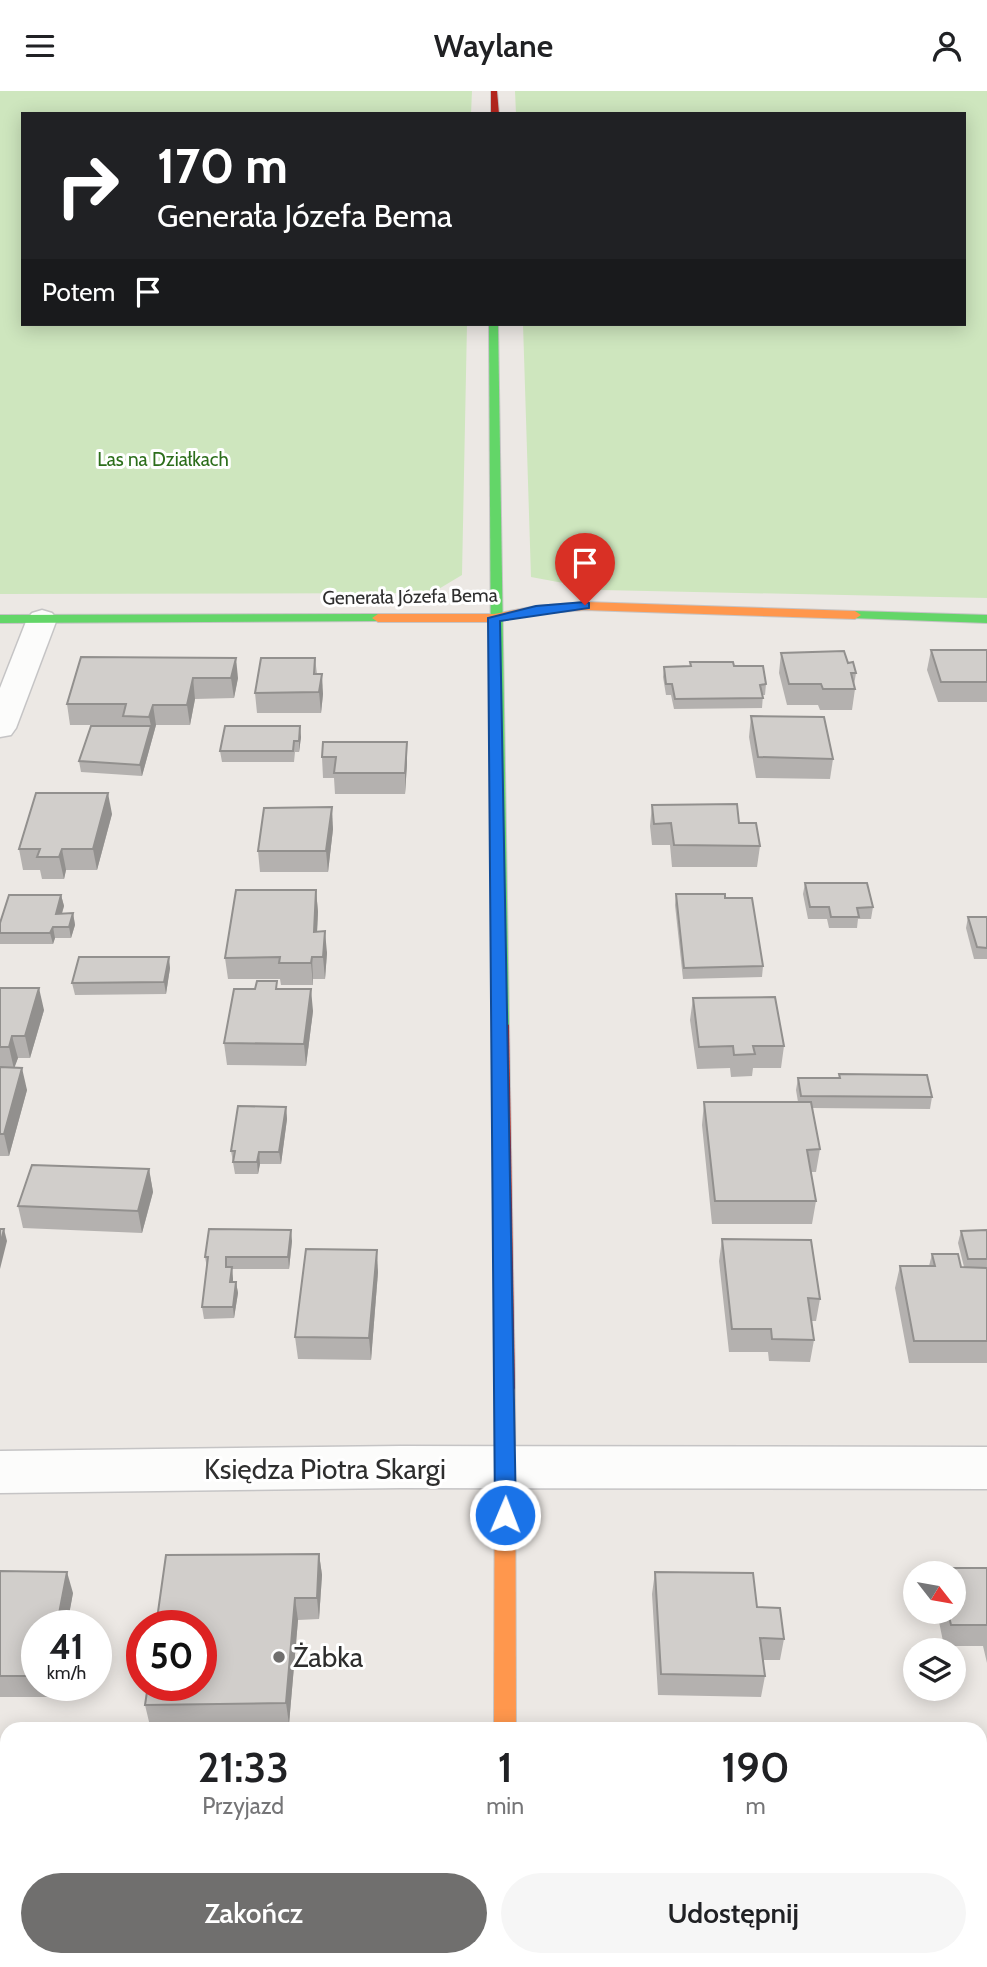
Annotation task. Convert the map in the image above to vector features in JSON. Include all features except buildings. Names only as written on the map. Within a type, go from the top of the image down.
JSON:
[{"type":"main road","points":[[495,91],[495,112]]},
{"type":"main road","points":[[492,326],[506,1467],[505,1722]]},
{"type":"main road","name":"Generała Józefa Bema","points":[[0,619],[494,618],[585,605],[987,619]]},
{"type":"street","points":[[0,728],[42,619]]},
{"type":"street","name":"Księdza Piotra Skargi","points":[[0,1472],[506,1467],[987,1468]]},
{"type":"green space","name":"Las na Działkach","points":[[0,91],[472,91],[471,112],[21,112],[21,326],[467,326],[462,575],[432,593],[0,594]]},
{"type":"green space","points":[[515,91],[987,91],[987,598],[601,590],[531,577],[523,326],[966,326],[966,112],[516,112]]},
{"type":"traffic: fast","points":[[493,326],[501,1025]]},
{"type":"traffic: fast","points":[[855,615],[987,619]]},
{"type":"traffic: fast","points":[[0,619],[378,618]]},
{"type":"traffic: slow","points":[[378,618],[494,618],[536,610],[585,606],[855,615]]},
{"type":"traffic: slow","points":[[505,1388],[505,1722]]},
{"type":"traffic: jam","points":[[494,91],[495,112]]},
{"type":"traffic: jam","points":[[501,1025],[505,1388]]},
{"type":"place","name":"Żabka","points":[[279,1657]]},
{"type":"route","points":[[505,1515],[494,618],[585,605]]}]
